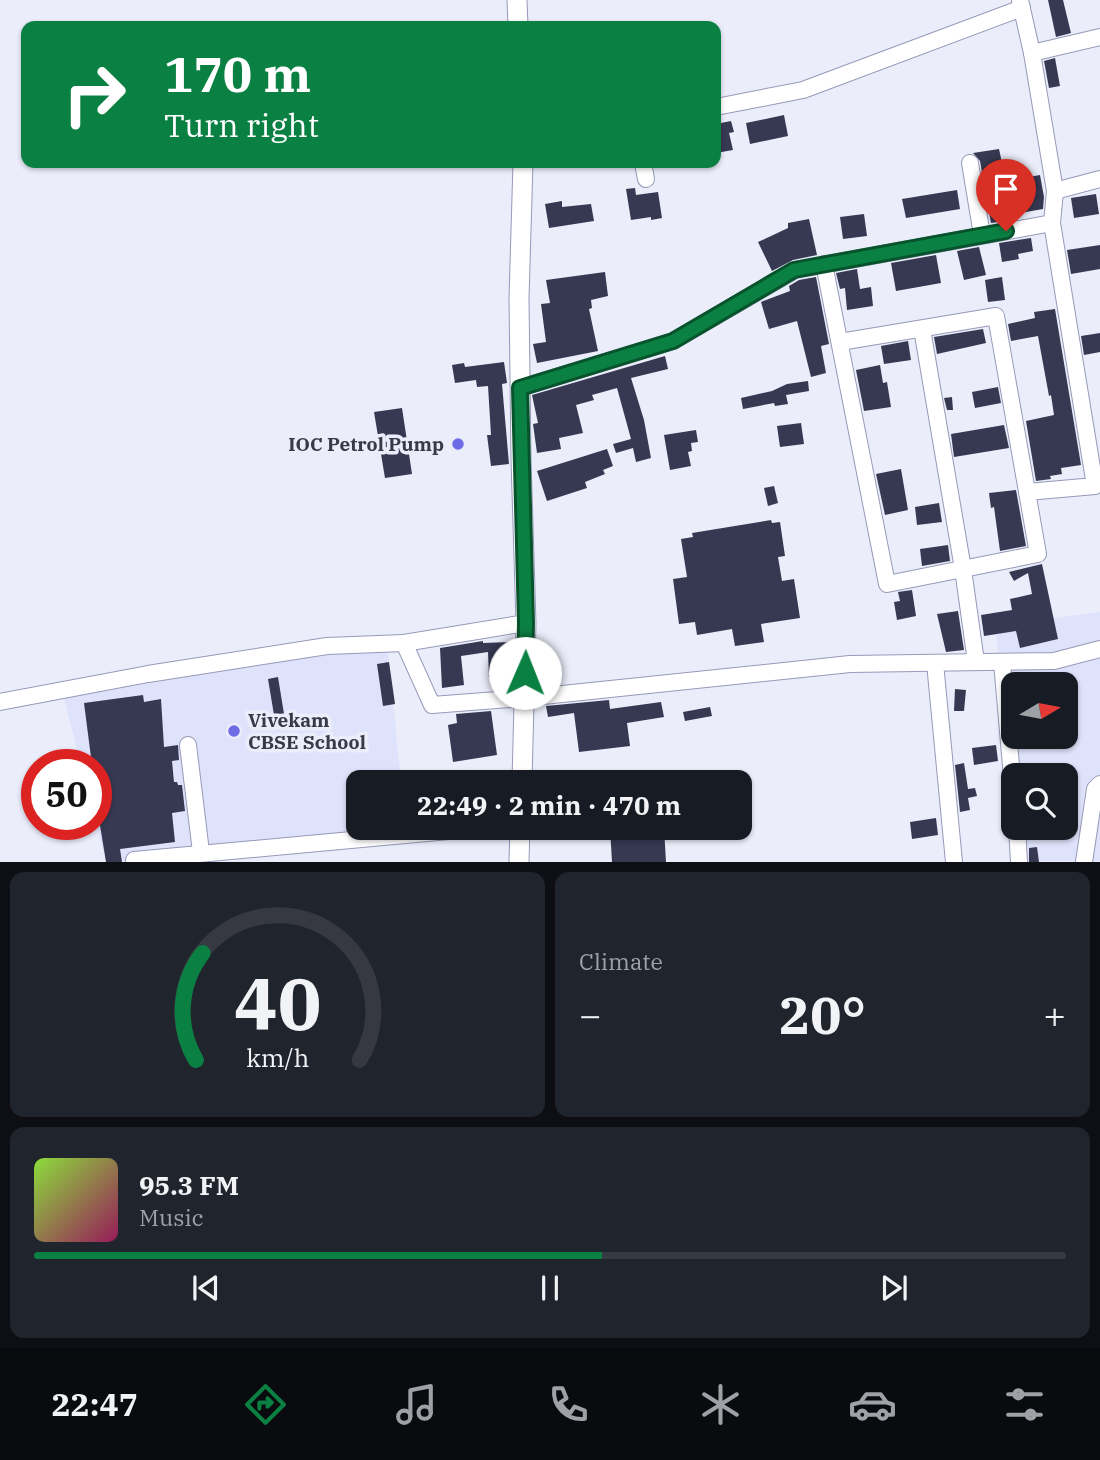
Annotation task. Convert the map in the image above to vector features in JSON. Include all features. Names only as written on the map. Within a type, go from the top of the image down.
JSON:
[{"type":"main road","points":[[517,0],[518,21]]},
{"type":"main road","points":[[522,770],[526,623],[519,298],[523,168]]},
{"type":"main road","points":[[519,862],[520,840]]},
{"type":"street","points":[[721,106],[803,90],[1021,4],[1055,191],[1052,223],[1095,486],[1027,492]]},
{"type":"street","points":[[1032,53],[1100,37]]},
{"type":"street","points":[[970,163],[982,235]]},
{"type":"street","points":[[1055,191],[1100,179]]},
{"type":"street","points":[[520,388],[673,341],[794,270],[1052,223]]},
{"type":"street","points":[[824,264],[887,584],[1038,554],[996,316],[840,342]]},
{"type":"street","points":[[922,329],[976,662]]},
{"type":"street","points":[[0,702],[148,674],[327,646],[404,643],[526,623]]},
{"type":"street","points":[[404,643],[432,705],[850,664],[1054,661],[1100,649]]},
{"type":"street","points":[[1002,662],[1011,763]]},
{"type":"street","points":[[935,663],[954,862]]},
{"type":"street","points":[[188,745],[201,852]]},
{"type":"street","points":[[1084,862],[1095,789],[1100,784]]},
{"type":"street","points":[[134,860],[346,840]]},
{"type":"street","points":[[1018,840],[1019,862]]},
{"type":"shaded area","points":[[1100,612],[1100,861],[1026,861],[1023,840],[1078,840],[1078,763],[1012,763],[1011,749],[1078,749],[1078,672],[1001,673],[995,626]]},
{"type":"shaded area","name":"Vivekam CBSE School","points":[[387,642],[400,770],[346,770],[346,840],[396,840],[178,861],[106,861],[100,840],[112,840],[112,749],[77,749],[64,698]]},
{"type":"building","points":[[1048,0],[1063,0],[1071,33],[1056,37]]},
{"type":"building","points":[[1055,58],[1060,86],[1049,88],[1044,61]]},
{"type":"building","points":[[784,115],[788,136],[750,144],[746,123]]},
{"type":"building","points":[[731,121],[734,132],[729,133],[733,150],[721,152],[721,123]]},
{"type":"building","points":[[999,149],[1006,181],[1040,175],[1043,209],[1009,215],[1010,220],[991,223],[980,161],[973,153]]},
{"type":"building","points":[[635,188],[636,195],[658,192],[662,218],[631,220],[626,189]]},
{"type":"building","points":[[957,190],[960,209],[906,218],[902,199]]},
{"type":"building","points":[[1096,194],[1099,214],[1074,218],[1071,198]]},
{"type":"building","points":[[562,201],[562,207],[591,204],[594,221],[549,228],[545,204]]},
{"type":"building","points":[[864,214],[867,236],[843,239],[840,217]]},
{"type":"building","points":[[809,219],[817,255],[793,260],[772,271],[758,242],[788,228],[788,223]]},
{"type":"building","points":[[1031,238],[1033,251],[1018,254],[1019,259],[1002,262],[999,243]]},
{"type":"building","points":[[1100,245],[1100,269],[1071,274],[1067,250]]},
{"type":"building","points":[[979,247],[986,275],[964,280],[957,251]]},
{"type":"building","points":[[936,255],[941,283],[896,291],[891,263]]},
{"type":"building","points":[[857,269],[860,289],[871,287],[873,306],[847,310],[845,288],[840,289],[836,273]]},
{"type":"building","points":[[605,272],[608,296],[591,300],[592,308],[589,309],[598,351],[537,363],[533,344],[546,342],[541,304],[550,303],[546,280]]},
{"type":"building","points":[[816,277],[829,344],[821,346],[826,373],[811,377],[797,321],[769,329],[761,302],[790,291],[789,286],[799,280]]},
{"type":"building","points":[[1002,277],[1005,300],[988,302],[985,280]]},
{"type":"building","points":[[1055,309],[1081,465],[1061,468],[1062,474],[1036,481],[1026,421],[1054,415],[1051,395],[1049,396],[1038,336],[1011,341],[1008,324],[1035,318],[1034,312]]},
{"type":"building","points":[[983,329],[986,343],[937,354],[934,337]]},
{"type":"building","points":[[1100,333],[1100,352],[1084,355],[1081,336]]},
{"type":"building","points":[[908,341],[911,360],[884,364],[881,346]]},
{"type":"building","points":[[665,356],[668,369],[631,378],[644,420],[651,458],[636,462],[633,448],[616,453],[613,444],[631,439],[617,388],[592,395],[594,400],[576,405],[583,433],[559,438],[561,449],[537,453],[533,424],[538,423],[532,395]]},
{"type":"building","points":[[504,362],[507,383],[502,384],[509,464],[491,466],[487,435],[491,435],[488,386],[477,387],[476,380],[455,383],[452,365],[464,363],[465,367]]},
{"type":"building","points":[[880,365],[883,383],[887,382],[891,407],[864,411],[856,370]]},
{"type":"building","points":[[808,381],[809,391],[786,395],[788,404],[775,406],[774,403],[743,409],[741,398],[772,391],[787,384]]},
{"type":"building","points":[[998,387],[1001,403],[975,408],[972,392]]},
{"type":"building","points":[[952,397],[953,410],[947,410],[944,398]]},
{"type":"building","points":[[402,408],[412,474],[385,478],[374,412]]},
{"type":"building","points":[[801,423],[804,444],[780,447],[777,426]]},
{"type":"building","points":[[1004,425],[1009,448],[954,457],[951,434]]},
{"type":"building","points":[[696,430],[698,442],[691,443],[692,451],[688,452],[691,466],[670,470],[664,435]]},
{"type":"building","points":[[607,449],[613,466],[603,470],[605,474],[585,482],[587,488],[547,501],[537,471]]},
{"type":"building","points":[[901,469],[908,510],[885,515],[876,474]]},
{"type":"building","points":[[774,486],[778,503],[768,506],[764,488]]},
{"type":"building","points":[[1016,490],[1026,546],[1000,551],[994,507],[991,508],[989,493]]},
{"type":"building","points":[[939,503],[942,522],[917,525],[915,507]]},
{"type":"building","points":[[771,520],[772,523],[780,522],[785,556],[778,557],[782,581],[794,579],[800,618],[761,624],[764,642],[735,646],[732,629],[697,635],[695,622],[679,624],[673,579],[687,577],[681,539],[693,537],[692,533]]},
{"type":"building","points":[[948,545],[950,561],[922,566],[920,549]]},
{"type":"building","points":[[1042,564],[1058,639],[1020,648],[1016,631],[984,636],[981,615],[1012,610],[1010,599],[1032,594],[1028,573],[1014,581],[1009,572]]},
{"type":"building","points":[[912,590],[916,616],[897,620],[894,602],[900,601],[898,592]]},
{"type":"building","points":[[958,611],[964,650],[946,652],[937,614]]},
{"type":"building","points":[[483,641],[511,642],[512,649],[499,650],[501,676],[489,677],[488,652],[461,656],[464,685],[442,688],[440,648]]},
{"type":"building","points":[[389,662],[395,704],[383,706],[377,664]]},
{"type":"building","points":[[278,677],[285,720],[275,721],[268,679]]},
{"type":"building","points":[[955,689],[966,690],[964,711],[954,711]]},
{"type":"building","points":[[143,695],[144,702],[161,699],[164,747],[178,745],[179,760],[172,761],[174,782],[182,785],[185,811],[172,813],[175,842],[120,849],[122,862],[106,862],[102,840],[112,840],[112,749],[90,749],[84,703]]},
{"type":"building","points":[[609,700],[610,709],[661,702],[664,717],[627,723],[630,746],[579,752],[574,713],[548,717],[546,706]]},
{"type":"building","points":[[710,707],[712,716],[685,721],[683,712]]},
{"type":"building","points":[[491,711],[497,755],[453,762],[448,725],[457,723],[456,714]]},
{"type":"building","points":[[996,745],[998,761],[974,765],[972,748]]},
{"type":"building","points":[[964,763],[968,789],[975,788],[977,796],[968,798],[970,810],[960,812],[955,765]]},
{"type":"building","points":[[936,818],[938,835],[912,839],[910,822]]},
{"type":"building","points":[[611,840],[665,840],[666,862],[612,862]]},
{"type":"building","points":[[1037,847],[1039,862],[1029,862],[1029,848]]},
{"type":"place","name":"IOC Petrol Pump","points":[[458,444]]},
{"type":"place","name":"Vivekam CBSE School","points":[[234,731]]},
{"type":"route","points":[[525,673],[520,388],[673,341],[794,270],[1006,231]]}]
